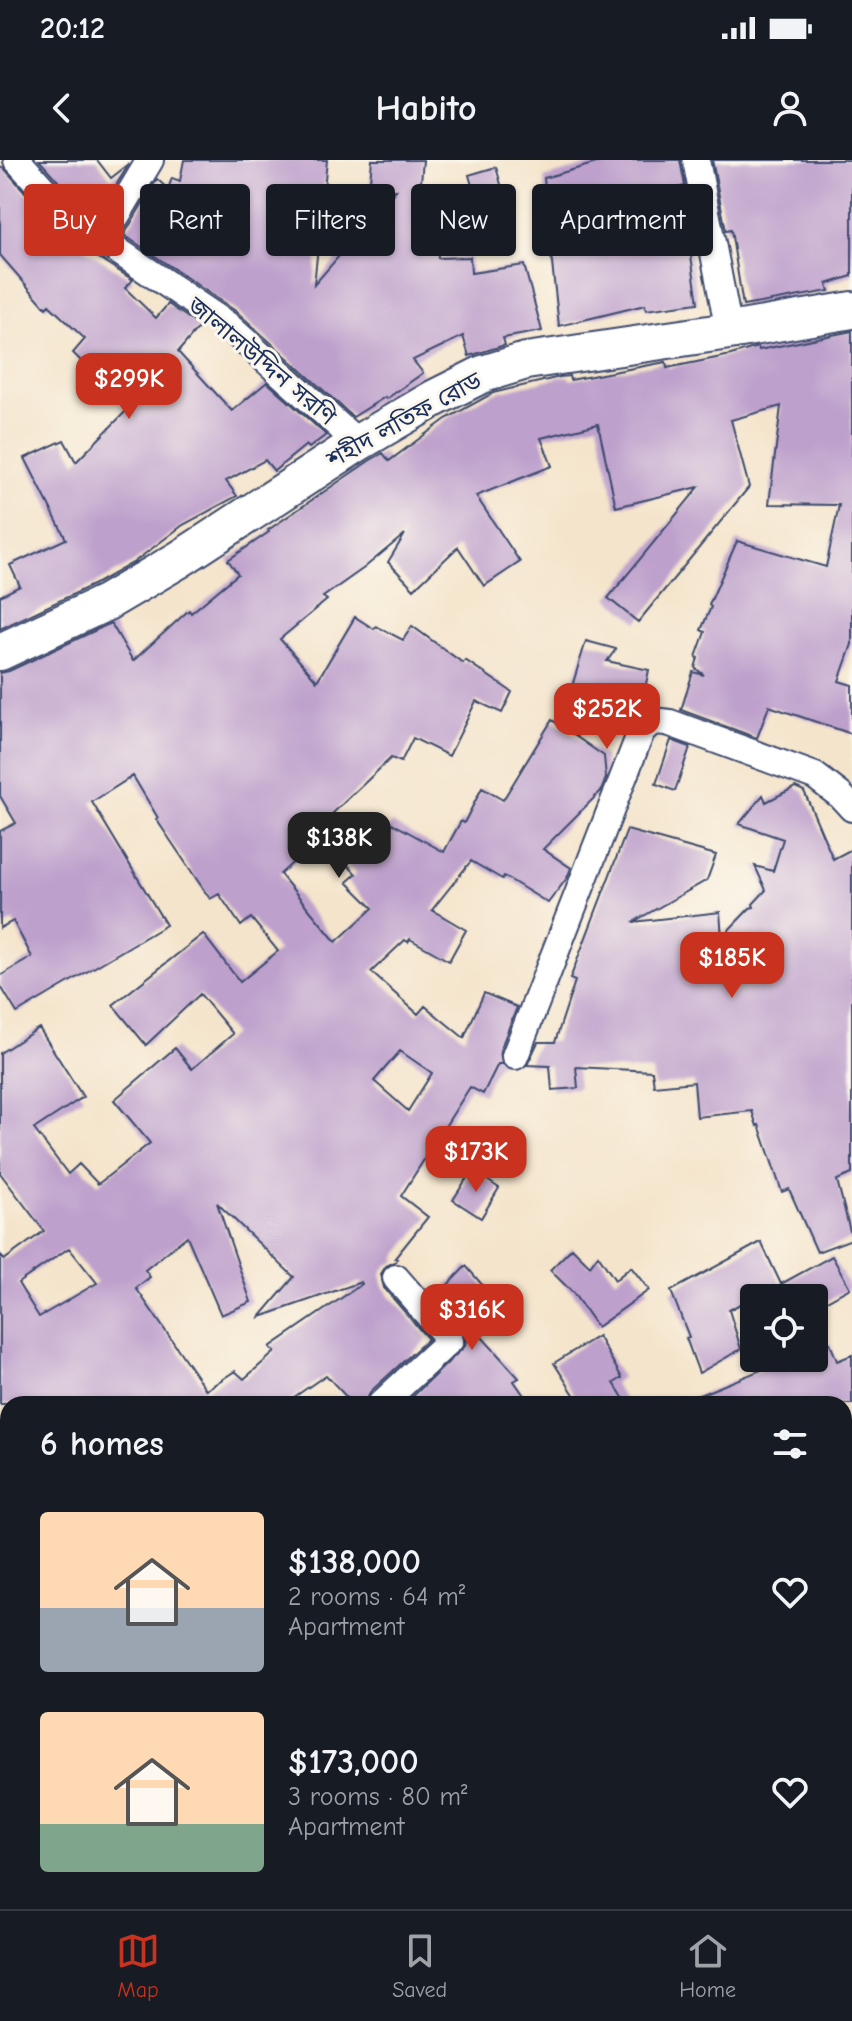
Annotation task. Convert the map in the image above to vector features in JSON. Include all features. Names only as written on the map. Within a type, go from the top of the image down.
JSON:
[{"type":"street","name":"জালালউদ্দিন সরণি","points":[[17,160],[39,184]]},
{"type":"street","points":[[124,203],[150,160]]},
{"type":"street","points":[[696,160],[729,331]]},
{"type":"street","name":"জালালউদ্দিন সরণি","points":[[124,255],[226,324],[358,443]]},
{"type":"street","name":"শহীদ লতিফ রোড","points":[[0,652],[107,602],[180,559],[358,443],[471,380],[526,361],[852,310]]},
{"type":"street","points":[[515,1056],[641,732],[648,723],[657,720],[670,723],[815,776],[852,808]]},
{"type":"street","points":[[390,1396],[450,1340],[396,1278]]},
{"type":"building","points":[[39,160],[97,160],[111,178],[129,164],[117,184],[61,184]]},
{"type":"building","points":[[184,160],[327,160],[325,184],[266,184],[266,256],[317,256],[314,285],[339,256],[395,256],[395,184],[370,184],[372,160],[423,160],[421,184],[411,184],[411,256],[470,257],[471,273],[524,265],[542,331],[503,338],[505,345],[469,356],[463,336],[413,360],[423,373],[353,417],[237,312],[155,256],[250,256],[250,184],[170,184],[172,178],[180,181]]},
{"type":"building","points":[[607,160],[680,160],[685,184],[545,184],[544,178]]},
{"type":"building","points":[[712,160],[852,160],[852,276],[827,284],[829,291],[743,306],[731,230],[726,231]]},
{"type":"building","points":[[3,167],[24,191],[24,256],[95,256],[133,280],[125,288],[156,318],[168,304],[200,326],[178,352],[232,411],[267,382],[326,435],[309,448],[306,445],[274,471],[265,460],[226,481],[237,496],[183,525],[134,562],[97,583],[0,629],[0,596],[20,586],[10,565],[66,539],[25,458],[64,440],[76,462],[134,403],[102,362],[92,372],[73,353],[85,339],[49,305],[46,308],[0,255],[0,169]]},
{"type":"building","points":[[496,167],[501,184],[472,184],[469,175]]},
{"type":"building","points":[[140,208],[140,246],[124,235]]},
{"type":"building","points":[[551,256],[691,256],[698,303],[646,310],[645,305],[559,326]]},
{"type":"building","points":[[852,331],[852,644],[839,681],[852,685],[852,734],[769,706],[757,738],[681,710],[693,672],[704,675],[695,668],[705,632],[701,630],[737,541],[826,567],[839,505],[769,504],[781,406],[731,420],[749,487],[638,622],[608,598],[699,487],[616,507],[598,424],[541,438],[552,466],[476,496],[520,562],[484,586],[458,547],[414,589],[388,562],[405,534],[323,597],[327,600],[280,639],[317,681],[355,617],[374,629],[376,626],[403,640],[412,626],[463,663],[465,660],[512,692],[502,713],[476,701],[449,756],[413,738],[401,762],[391,758],[333,813],[373,858],[392,823],[444,852],[482,788],[503,800],[552,720],[604,756],[606,778],[601,791],[543,849],[571,868],[548,903],[504,876],[502,879],[471,861],[432,910],[466,930],[449,961],[410,939],[408,942],[405,940],[371,972],[418,1014],[425,1006],[464,1038],[484,993],[517,1007],[500,1050],[502,1064],[498,1064],[483,1094],[470,1087],[401,1196],[428,1217],[395,1262],[386,1266],[381,1274],[384,1288],[428,1339],[368,1396],[346,1396],[326,1375],[296,1396],[0,1396],[0,1254],[4,1260],[44,1231],[0,1173],[0,1053],[39,1028],[83,1097],[34,1129],[68,1174],[79,1164],[98,1184],[150,1143],[114,1100],[175,1048],[192,1069],[233,1034],[200,994],[146,1045],[113,1005],[203,934],[240,982],[278,951],[251,918],[241,926],[219,894],[210,899],[156,819],[133,776],[92,802],[166,925],[17,1013],[0,985],[0,976],[32,957],[13,921],[0,928],[0,831],[16,823],[0,796],[0,673],[111,623],[133,661],[189,610],[191,613],[238,574],[228,560],[268,530],[369,461],[383,453],[389,461],[446,419],[493,393],[560,377],[569,376],[570,380],[666,362],[667,368],[758,347],[759,350]],"holes":[[[322,837],[356,874],[347,882],[373,908],[336,942],[280,874]],[[400,1051],[432,1073],[408,1111],[374,1081]],[[217,1203],[294,1277],[260,1317],[362,1284],[270,1347],[275,1352],[244,1379],[235,1371],[206,1390],[136,1288],[150,1277],[145,1270],[187,1236],[221,1315],[251,1302]],[[69,1248],[97,1283],[39,1317],[18,1283]]]},
{"type":"building","points":[[586,641],[616,649],[607,661],[649,670],[640,711],[624,731],[615,729],[620,704],[581,693],[564,712]]},
{"type":"building","points":[[671,740],[690,747],[675,791],[656,784]]},
{"type":"building","points":[[795,787],[804,791],[833,859],[852,849],[852,1174],[837,1180],[852,1239],[817,1252],[789,1189],[782,1192],[752,1111],[697,1117],[694,1082],[654,1086],[652,1071],[576,1067],[578,1088],[552,1090],[550,1066],[527,1065],[538,1042],[555,1042],[575,981],[570,979],[627,830],[716,855],[707,880],[633,922],[720,912],[722,937],[754,907],[753,904],[766,890],[755,866],[773,871],[783,839],[739,824],[763,795],[766,802]]},
{"type":"building","points":[[472,1170],[499,1188],[481,1218],[453,1200]]},
{"type":"building","points":[[761,1242],[781,1284],[740,1284],[740,1304],[729,1310],[740,1350],[699,1373],[671,1291]]},
{"type":"building","points":[[572,1248],[590,1266],[598,1255],[615,1280],[631,1267],[649,1290],[597,1327],[573,1293],[550,1270]]},
{"type":"building","points":[[832,1256],[850,1288],[828,1300],[828,1284],[781,1284]]},
{"type":"building","points":[[466,1266],[509,1316],[481,1336],[519,1378],[514,1381],[524,1396],[413,1396],[465,1346],[466,1338],[462,1330],[435,1298]]},
{"type":"building","points":[[598,1336],[622,1378],[614,1383],[622,1396],[575,1396],[554,1363]]},
{"type":"building","points":[[830,1343],[837,1361],[852,1355],[852,1396],[697,1396],[756,1372],[828,1372]]}]
